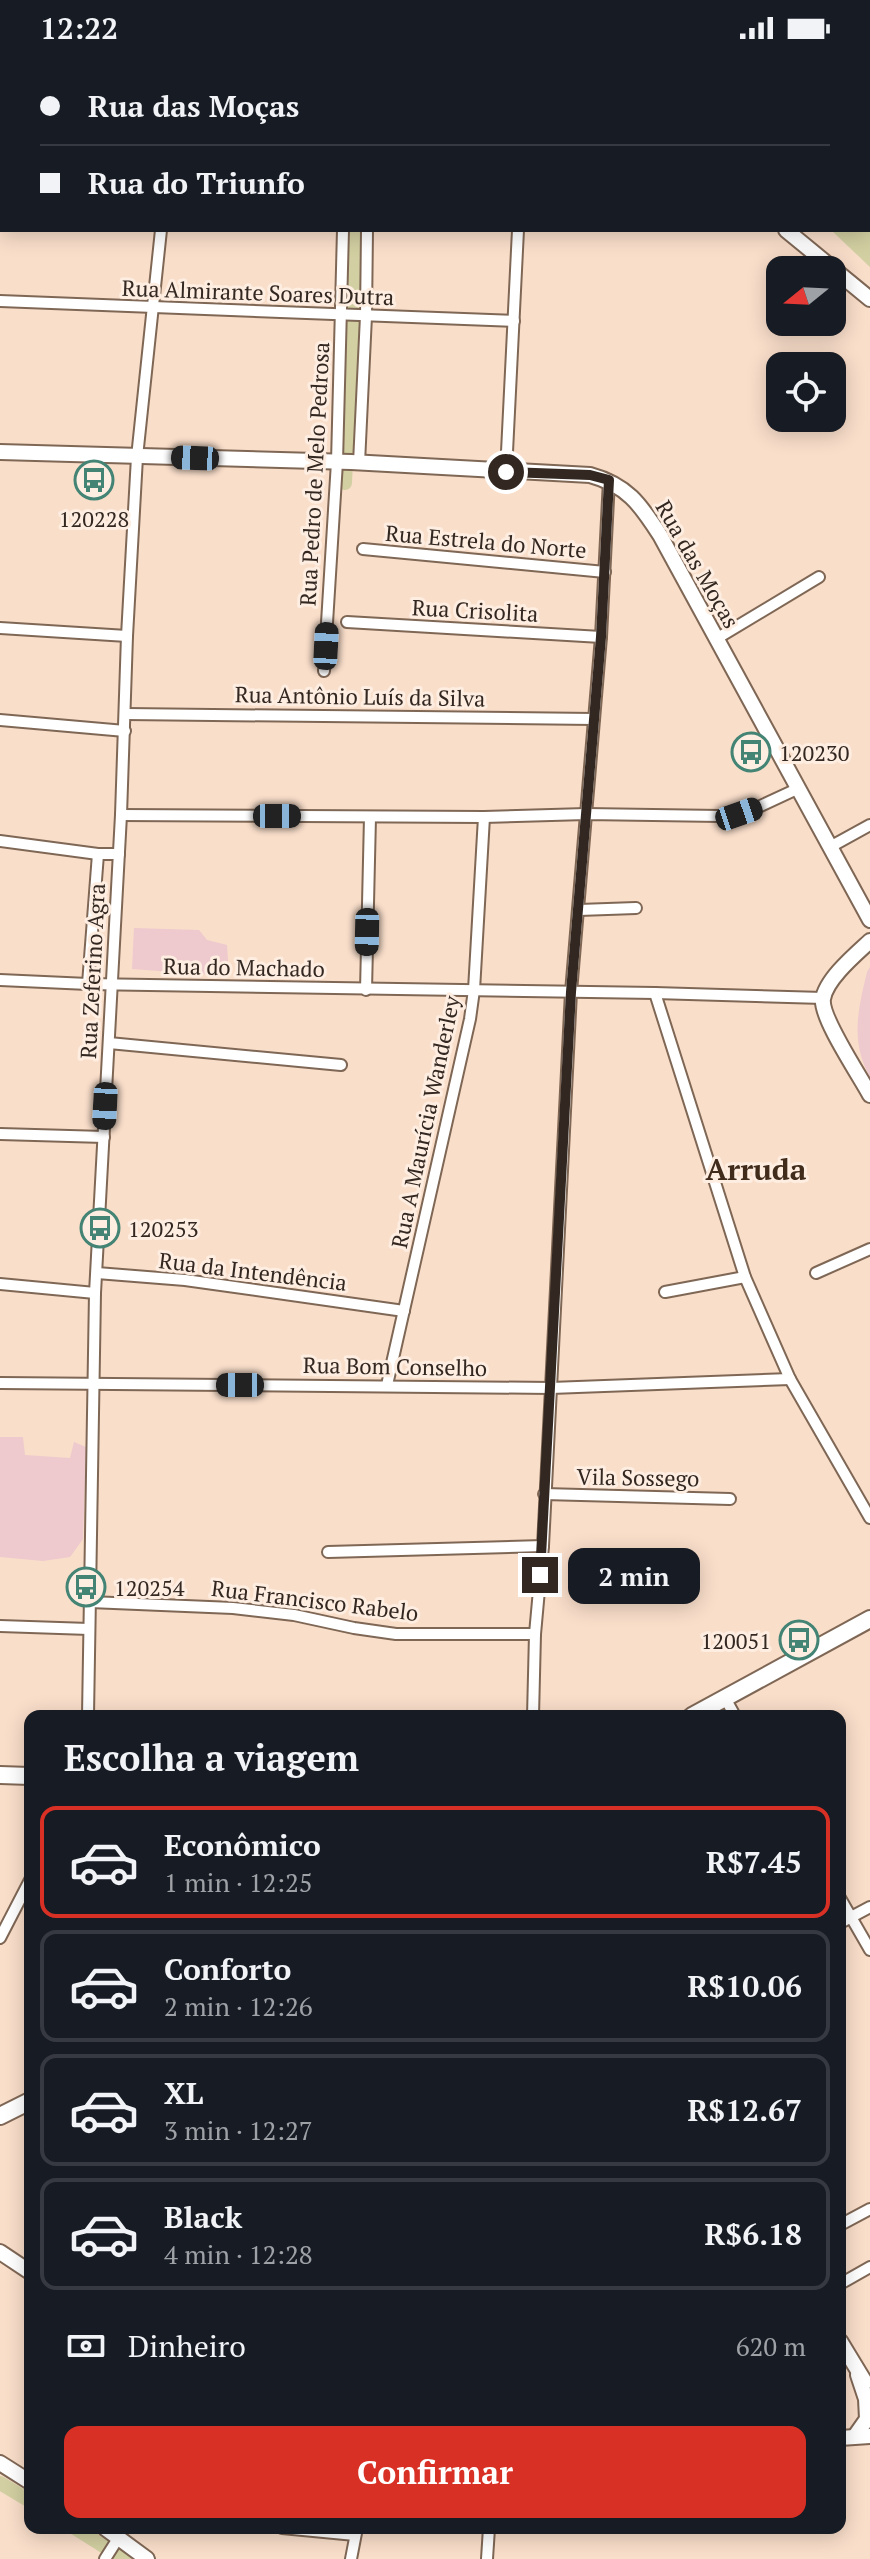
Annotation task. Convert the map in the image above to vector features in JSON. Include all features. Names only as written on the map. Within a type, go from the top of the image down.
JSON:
[{"type":"main road","points":[[703,1710],[870,1619]]},
{"type":"main road","points":[[0,1775],[24,1776]]},
{"type":"main road","points":[[0,2116],[24,2104]]},
{"type":"street","name":"Rua Zeferino Agra","points":[[88,1710],[95,1293],[126,714],[127,636],[137,457],[161,232]]},
{"type":"street","name":"Rua Pedro de Melo Pedrosa","points":[[324,671],[336,479],[347,462],[343,232]]},
{"type":"street","points":[[347,462],[365,316],[367,232]]},
{"type":"street","points":[[506,472],[518,232]]},
{"type":"street","points":[[788,232],[870,299]]},
{"type":"street","name":"Rua Almirante Soares Dutra","points":[[0,301],[514,321]]},
{"type":"street","points":[[0,452],[347,462],[590,475],[609,480],[601,637],[571,992],[533,1710]]},
{"type":"street","name":"Rua das Moças","points":[[609,480],[644,510],[870,920]]},
{"type":"street","name":"Rua Estrela do Norte","points":[[363,549],[605,572]]},
{"type":"street","points":[[716,639],[819,577]]},
{"type":"street","name":"Rua Crisolita","points":[[347,622],[601,637]]},
{"type":"street","points":[[0,628],[127,636]]},
{"type":"street","name":"Rua Antônio Luís da Silva","points":[[126,714],[594,719]]},
{"type":"street","points":[[0,720],[125,731]]},
{"type":"street","points":[[121,815],[720,816],[754,809],[797,789]]},
{"type":"street","points":[[366,990],[370,817]]},
{"type":"street","name":"Rua A Maurícia Wanderley","points":[[387,1385],[470,1019],[484,817]]},
{"type":"street","points":[[830,847],[870,825]]},
{"type":"street","points":[[0,841],[119,854]]},
{"type":"street","name":"Rua Zeferino Agra","points":[[88,984],[98,854]]},
{"type":"street","points":[[579,910],[636,908]]},
{"type":"street","points":[[870,941],[843,966],[823,998],[829,1023],[870,1095]]},
{"type":"street","name":"Rua do Machado","points":[[0,980],[823,998]]},
{"type":"street","points":[[655,993],[745,1277],[790,1379],[870,1518]]},
{"type":"street","points":[[109,1043],[341,1065]]},
{"type":"street","points":[[0,1134],[104,1137]]},
{"type":"street","points":[[816,1273],[870,1249]]},
{"type":"street","name":"Rua da Intendência","points":[[97,1273],[185,1280],[404,1311]]},
{"type":"street","points":[[665,1292],[745,1277]]},
{"type":"street","points":[[0,1284],[95,1293]]},
{"type":"street","name":"Rua Bom Conselho","points":[[0,1383],[551,1388],[790,1379]]},
{"type":"street","name":"Vila Sossego","points":[[544,1494],[730,1499]]},
{"type":"street","points":[[328,1552],[543,1546]]},
{"type":"street","name":"Rua Francisco Rabelo","points":[[90,1602],[233,1608],[294,1615],[396,1634],[535,1634]]},
{"type":"street","points":[[0,1626],[89,1629]]},
{"type":"street","points":[[725,1698],[732,1710]]},
{"type":"street","points":[[0,1938],[24,1892]]},
{"type":"street","points":[[846,1920],[870,1907]]},
{"type":"street","points":[[846,1909],[870,1950]]},
{"type":"street","points":[[846,2222],[870,2209]]},
{"type":"street","points":[[0,2252],[24,2267]]},
{"type":"street","points":[[846,2281],[870,2267]]},
{"type":"street","points":[[846,2352],[866,2399],[867,2419],[855,2437]]},
{"type":"street","points":[[858,2375],[870,2389]]},
{"type":"street","points":[[0,2463],[24,2478]]},
{"type":"street","points":[[110,2534],[147,2559]]},
{"type":"street","points":[[351,2559],[356,2534]]},
{"type":"street","points":[[487,2559],[489,2534]]},
{"type":"street","points":[[106,2559],[116,2540]]},
{"type":"shaded area","points":[[833,232],[870,232],[870,267]]},
{"type":"shaded area","points":[[134,928],[199,930],[207,940],[227,945],[229,976],[132,969]]},
{"type":"shaded area","points":[[870,967],[870,1077],[860,1051],[858,1025]]},
{"type":"shaded area","points":[[0,1437],[23,1437],[25,1455],[70,1458],[74,1442],[86,1447],[83,1539],[70,1557],[43,1561],[0,1557]]},
{"type":"waterway","points":[[345,483],[357,232]]},
{"type":"waterway","points":[[0,2483],[24,2497]]},
{"type":"waterway","points":[[84,2534],[124,2559]]},
{"type":"place","name":"120228","points":[[94,480]]},
{"type":"place","name":"120230","points":[[751,752]]},
{"type":"place","name":"120253","points":[[100,1228]]},
{"type":"place","name":"120254","points":[[86,1587]]},
{"type":"place","name":"120051","points":[[799,1640]]},
{"type":"district","name":"Arruda","points":[[756,1169]]},
{"type":"route","points":[[506,472],[590,475],[609,480],[601,637],[571,992],[540,1575]]}]
